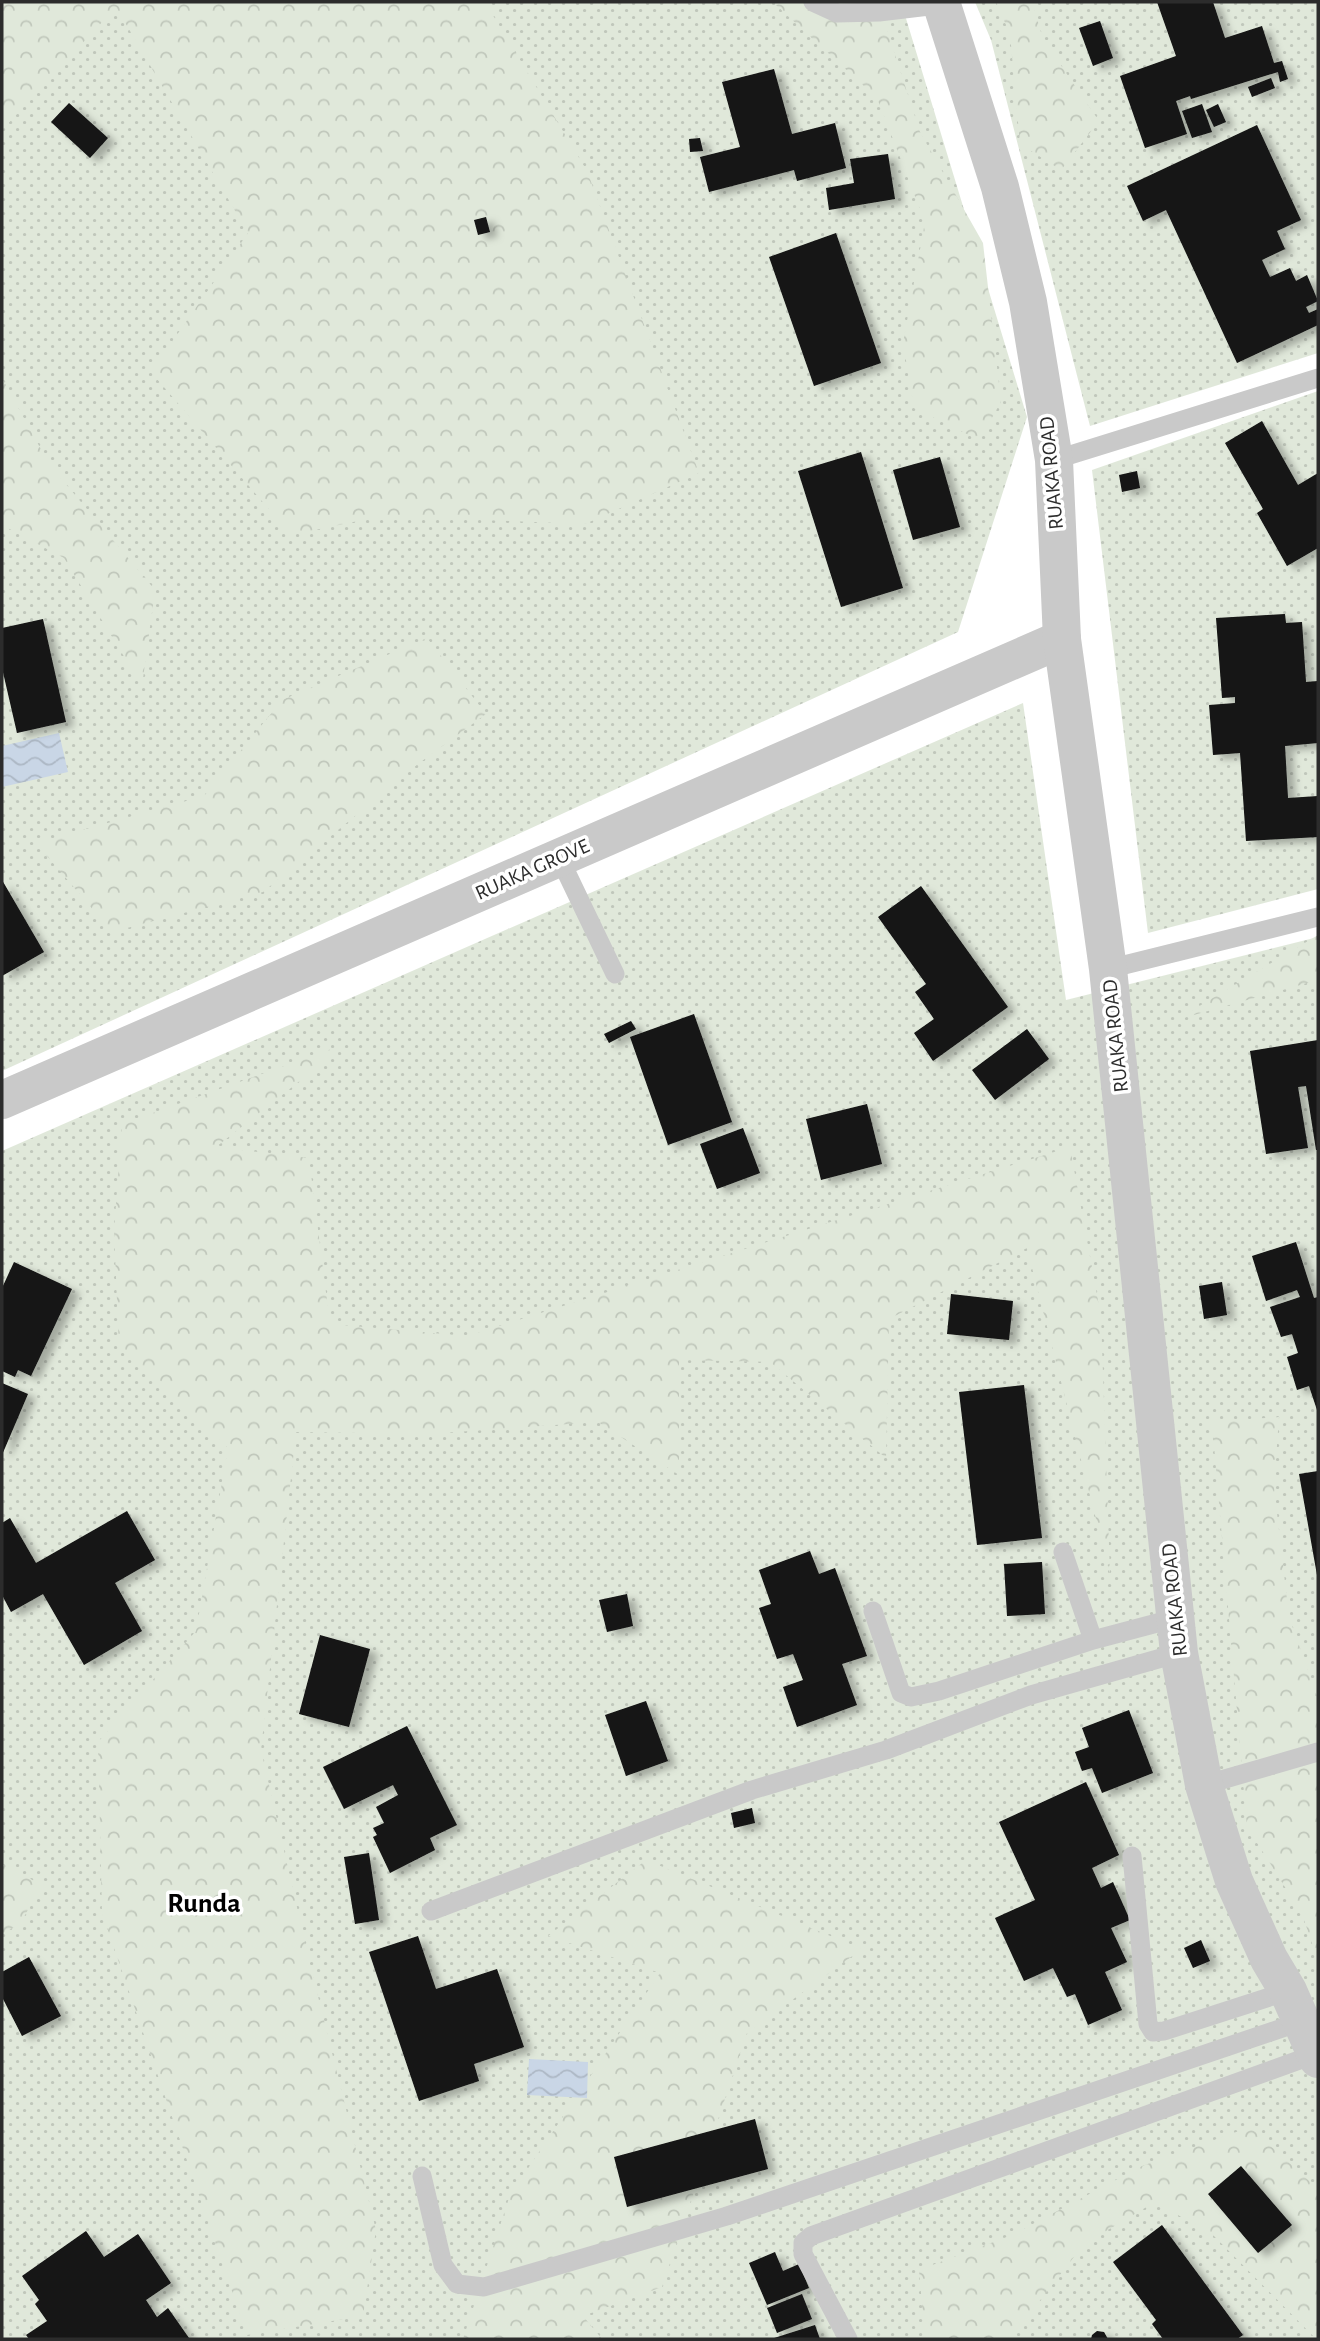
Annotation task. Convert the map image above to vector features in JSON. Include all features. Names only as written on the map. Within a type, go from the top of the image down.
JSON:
[{"type":"street","name":"RUAKA ROAD","points":[[945,3],[1003,200],[1028,302],[1054,460],[1062,639],[1108,969],[1178,1636],[1204,1785],[1234,1881],[1306,2032]]},
{"type":"street","name":"RUAKA GROVE","points":[[2,1100],[1062,639]]},
{"type":"lane","points":[[813,2],[837,13],[879,12],[945,3]]},
{"type":"lane","points":[[1054,460],[1318,378]]},
{"type":"lane","points":[[559,858],[615,974]]},
{"type":"lane","points":[[1108,969],[1318,917]]},
{"type":"lane","points":[[1063,1552],[1093,1640]]},
{"type":"lane","points":[[873,1611],[901,1693],[911,1697],[939,1691],[1093,1640],[1178,1636]]},
{"type":"lane","points":[[430,1911],[752,1790],[886,1750],[1178,1636]]},
{"type":"lane","points":[[1204,1785],[1318,1752]]},
{"type":"lane","points":[[1132,1856],[1148,2024],[1153,2032],[1306,2032]]},
{"type":"lane","points":[[422,2176],[443,2265],[457,2284],[484,2287],[727,2216],[1306,2032]]},
{"type":"lane","points":[[848,2339],[803,2254],[803,2243],[811,2236],[1306,2032]]},
{"type":"green space","points":[[2,2],[901,2],[1027,417],[958,632],[2,1071]]},
{"type":"green space","points":[[2,2],[485,2],[587,171],[699,473],[585,524],[382,516],[291,535],[151,372],[248,233],[116,7],[2,130]]},
{"type":"green space","points":[[775,2],[878,2],[920,132],[983,243],[1001,402],[979,440],[914,408],[903,343],[925,222],[877,98]]},
{"type":"green space","points":[[975,2],[1318,2],[1318,353],[1090,426],[991,40]]},
{"type":"green space","points":[[996,2],[1032,2],[1043,39],[1099,121],[1061,170],[1020,144],[1010,34]]},
{"type":"green space","points":[[2,378],[49,464],[155,590],[142,686],[64,558],[2,525]]},
{"type":"green space","points":[[1318,391],[1318,889],[1148,933],[1092,470]]},
{"type":"green space","points":[[427,638],[486,714],[418,764],[263,892],[112,932],[36,843],[204,796],[282,700]]},
{"type":"green space","points":[[1023,703],[1066,1000],[1318,937],[1318,2339],[2,2339],[2,1151]]},
{"type":"green space","points":[[1318,935],[1318,980],[1176,1020]]},
{"type":"green space","points":[[348,1043],[216,1147],[309,1158],[330,1324],[467,1336],[1070,1147],[1101,1317],[1110,1574],[1027,1248],[889,1319],[886,1458],[770,1362],[679,1360],[679,1475],[598,1422],[427,1434],[296,1432],[261,1750],[310,1964],[376,2230],[363,2316],[247,2335],[102,1913],[98,1742],[196,1631],[228,1448],[119,1347],[114,1231],[122,1124]]},
{"type":"green space","points":[[1279,1417],[1274,1487],[1289,1617],[1318,1699],[1318,1961],[1302,1914],[1247,1827],[1212,1422]]},
{"type":"green space","points":[[646,1860],[862,1949],[747,2033],[662,2287],[583,2316],[602,2339],[463,2339],[510,2195],[660,1973],[548,1936]]},
{"type":"green space","points":[[2,1864],[42,1885],[20,1924],[2,1934]]},
{"type":"green space","points":[[1250,2127],[1318,2189],[1318,2339],[1213,2235],[1155,2202],[1084,2244],[1010,2339],[925,2339],[919,2270],[1012,2235],[1142,2166]]},
{"type":"water","points":[[59,733],[68,772],[2,787],[2,746]]},
{"type":"water","points":[[529,2059],[588,2062],[587,2098],[527,2095]]},
{"type":"building","points":[[1157,2],[1213,2],[1225,38],[1262,26],[1274,63],[1282,61],[1288,79],[1280,82],[1278,72],[1191,99],[1190,96],[1176,101],[1187,134],[1145,148],[1120,76],[1176,56]]},
{"type":"building","points":[[1100,21],[1113,58],[1093,66],[1079,28]]},
{"type":"building","points":[[774,69],[792,134],[835,123],[846,168],[797,181],[794,170],[709,192],[700,157],[740,147],[722,82]]},
{"type":"building","points":[[1271,78],[1275,88],[1252,97],[1248,87]]},
{"type":"building","points":[[69,103],[108,138],[90,158],[51,122]]},
{"type":"building","points":[[1202,104],[1212,132],[1192,138],[1182,111]]},
{"type":"building","points":[[1218,104],[1226,122],[1214,127],[1206,110]]},
{"type":"building","points":[[1257,125],[1301,220],[1277,231],[1285,249],[1262,260],[1270,277],[1290,268],[1296,281],[1307,275],[1318,301],[1306,307],[1309,313],[1318,309],[1318,325],[1237,363],[1166,210],[1143,221],[1127,186]]},
{"type":"building","points":[[700,138],[703,151],[690,152],[689,139]]},
{"type":"building","points":[[888,154],[895,199],[829,210],[826,188],[854,183],[850,159]]},
{"type":"building","points":[[486,217],[490,232],[478,235],[474,220]]},
{"type":"building","points":[[836,233],[881,363],[814,386],[769,257]]},
{"type":"building","points":[[1262,421],[1298,485],[1318,473],[1318,548],[1287,566],[1257,513],[1263,509],[1225,443]]},
{"type":"building","points":[[861,452],[903,588],[841,607],[798,471]]},
{"type":"building","points":[[940,457],[960,527],[913,540],[893,470]]},
{"type":"building","points":[[1137,471],[1140,488],[1122,492],[1119,475]]},
{"type":"building","points":[[1285,614],[1286,623],[1302,622],[1306,682],[1318,681],[1318,743],[1285,746],[1288,798],[1318,796],[1318,837],[1246,841],[1240,753],[1213,755],[1209,705],[1235,703],[1235,697],[1222,698],[1216,618]]},
{"type":"building","points":[[43,619],[66,722],[17,733],[2,668],[2,628]]},
{"type":"building","points":[[2,880],[44,952],[2,976]]},
{"type":"building","points":[[921,886],[1008,1007],[933,1061],[914,1033],[934,1019],[915,992],[926,984],[878,917]]},
{"type":"building","points":[[694,1014],[732,1122],[668,1145],[630,1037]]},
{"type":"building","points":[[631,1021],[636,1029],[609,1043],[604,1034]]},
{"type":"building","points":[[1027,1029],[1049,1059],[995,1100],[972,1070]]},
{"type":"building","points":[[1318,1040],[1318,1150],[1306,1086],[1298,1087],[1308,1148],[1266,1154],[1250,1051]]},
{"type":"building","points":[[867,1104],[882,1164],[821,1180],[806,1119]]},
{"type":"building","points":[[743,1128],[760,1173],[717,1189],[700,1144]]},
{"type":"building","points":[[1296,1242],[1314,1298],[1318,1297],[1318,1413],[1309,1386],[1297,1390],[1287,1357],[1298,1353],[1292,1334],[1281,1337],[1270,1307],[1300,1297],[1297,1290],[1266,1301],[1252,1256]]},
{"type":"building","points":[[14,1262],[72,1289],[31,1376],[18,1370],[15,1377],[2,1371],[2,1288]]},
{"type":"building","points":[[1222,1282],[1227,1315],[1204,1319],[1199,1286]]},
{"type":"building","points":[[951,1294],[1013,1301],[1009,1340],[947,1334]]},
{"type":"building","points":[[2,1383],[28,1394],[2,1455]]},
{"type":"building","points":[[1024,1385],[1042,1538],[977,1545],[959,1392]]},
{"type":"building","points":[[1318,1471],[1318,1575],[1317,1575],[1299,1474]]},
{"type":"building","points":[[127,1511],[155,1560],[115,1583],[142,1631],[84,1665],[43,1594],[11,1612],[2,1595],[2,1523],[10,1518],[36,1563]]},
{"type":"building","points":[[810,1551],[819,1574],[835,1568],[867,1656],[842,1664],[857,1705],[797,1727],[783,1687],[803,1680],[793,1654],[777,1659],[759,1608],[771,1604],[759,1570]]},
{"type":"building","points":[[1042,1562],[1045,1614],[1007,1616],[1004,1564]]},
{"type":"building","points":[[627,1594],[633,1626],[607,1632],[599,1600]]},
{"type":"building","points":[[320,1635],[370,1649],[349,1727],[299,1714]]},
{"type":"building","points":[[646,1701],[668,1761],[626,1776],[605,1715]]},
{"type":"building","points":[[1129,1710],[1153,1773],[1102,1793],[1092,1768],[1082,1771],[1075,1752],[1089,1747],[1082,1728]]},
{"type":"building","points":[[407,1726],[457,1825],[430,1838],[435,1850],[390,1873],[373,1837],[377,1835],[373,1828],[384,1823],[376,1807],[398,1795],[393,1785],[344,1809],[323,1767]]},
{"type":"building","points":[[1086,1782],[1119,1855],[1092,1868],[1101,1888],[1113,1882],[1130,1920],[1111,1928],[1127,1962],[1105,1972],[1122,2010],[1088,2025],[1075,1994],[1067,1997],[1053,1968],[1024,1981],[995,1918],[1035,1900],[999,1822]]},
{"type":"building","points":[[752,1808],[755,1823],[734,1828],[731,1813]]},
{"type":"building","points":[[369,1853],[379,1920],[355,1924],[344,1857]]},
{"type":"building","points":[[418,1936],[436,1989],[497,1969],[524,2047],[474,2064],[479,2081],[419,2101],[369,1952]]},
{"type":"building","points":[[1201,1940],[1210,1961],[1193,1968],[1184,1948]]},
{"type":"building","points":[[29,1957],[61,2016],[22,2036],[2,1997],[2,1972]]},
{"type":"building","points":[[755,2119],[768,2169],[627,2207],[614,2157]]},
{"type":"building","points":[[1241,2166],[1292,2225],[1258,2253],[1208,2194]]},
{"type":"building","points":[[1162,2225],[1243,2335],[1237,2339],[1163,2339],[1152,2324],[1156,2320],[1113,2262]]},
{"type":"building","points":[[86,2231],[104,2257],[138,2234],[171,2283],[146,2300],[157,2317],[168,2308],[189,2338],[29,2339],[26,2335],[47,2321],[35,2304],[39,2300],[22,2276]]},
{"type":"building","points":[[775,2252],[783,2271],[799,2264],[809,2288],[767,2305],[749,2263]]},
{"type":"building","points":[[802,2294],[812,2319],[777,2333],[767,2308]]},
{"type":"building","points":[[815,2325],[820,2339],[771,2339]]},
{"type":"building","points":[[1097,2331],[1104,2332],[1108,2339],[1091,2339]]},
{"type":"district","name":"Runda","points":[[204,1902]]}]
